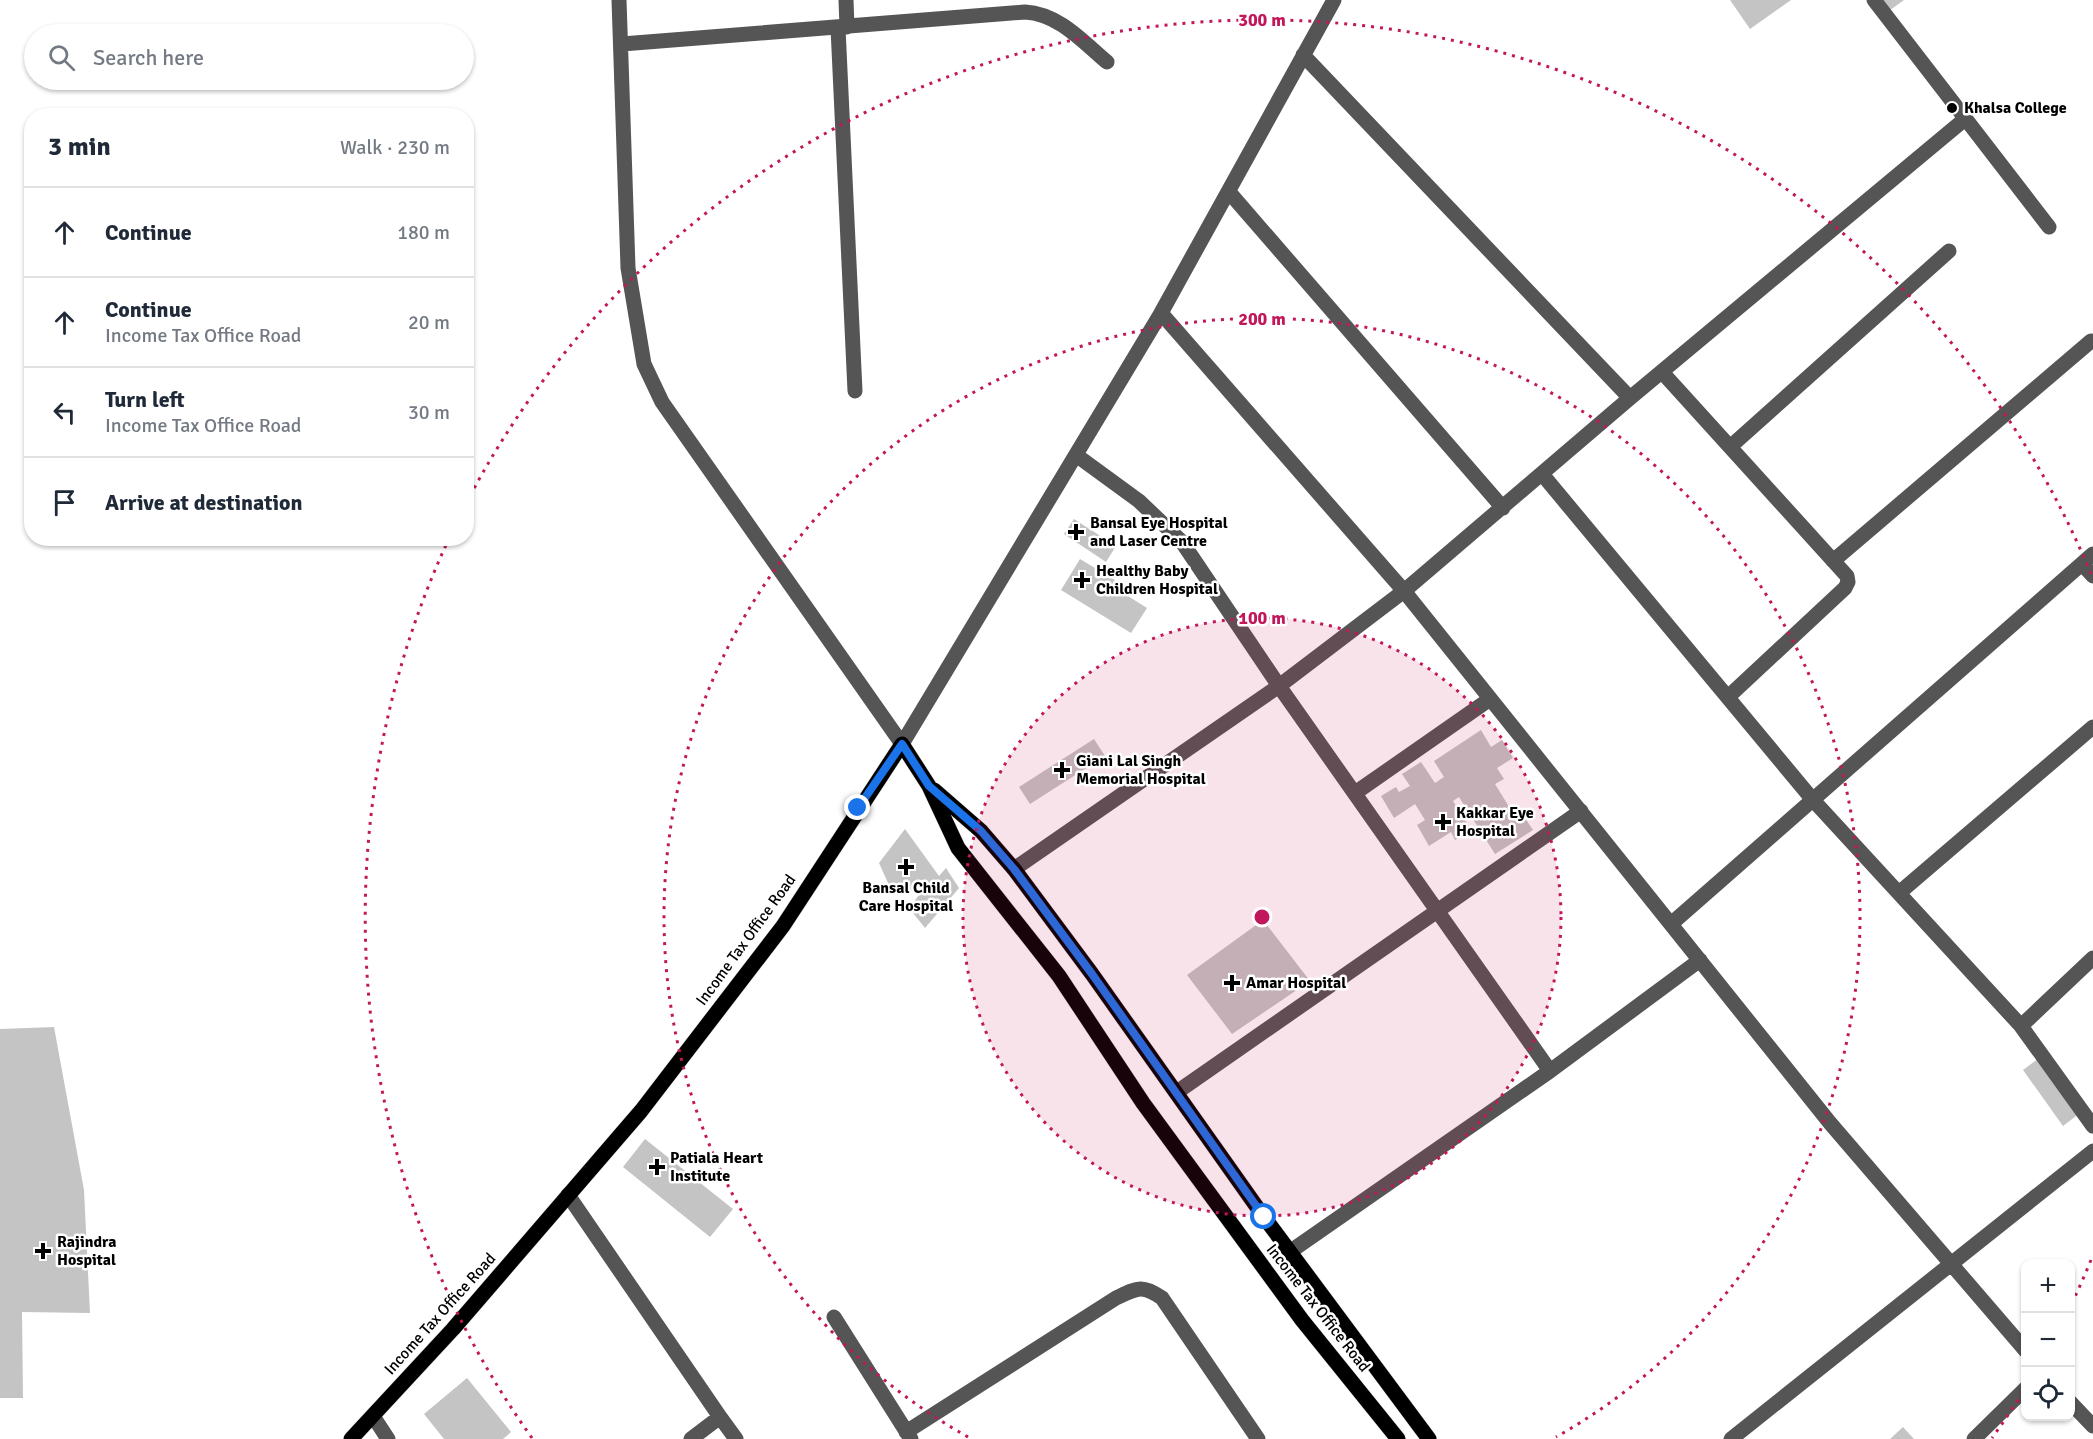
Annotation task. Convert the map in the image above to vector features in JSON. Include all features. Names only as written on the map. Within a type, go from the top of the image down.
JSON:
[{"type":"main road","name":"Income Tax Office Road","points":[[351,1439],[453,1329],[641,1111],[783,926],[902,744],[929,786],[958,848],[1059,976],[1143,1103],[1294,1310],[1392,1437]]},
{"type":"main road","points":[[929,786],[981,831],[1014,869],[1429,1439]]},
{"type":"street","points":[[619,0],[628,268],[644,364],[662,402],[902,744],[1161,314],[1334,0]]},
{"type":"street","points":[[846,0],[843,28],[855,391]]},
{"type":"street","points":[[1874,0],[2049,227]]},
{"type":"street","points":[[622,44],[1041,13],[1058,20],[1107,62]]},
{"type":"street","points":[[1302,55],[1630,398]]},
{"type":"street","points":[[1014,869],[1279,686],[1404,591],[1630,398],[1965,119]]},
{"type":"street","points":[[1229,192],[1503,508]]},
{"type":"street","points":[[1730,447],[1949,251]]},
{"type":"street","points":[[1161,314],[1404,591],[1830,1123],[2021,1346]]},
{"type":"street","points":[[1833,561],[2091,341]]},
{"type":"street","points":[[1662,372],[1847,576],[1848,582],[1845,588],[1728,697]]},
{"type":"street","points":[[1076,455],[1138,501],[1182,542],[1279,686],[1550,1071]]},
{"type":"street","points":[[1542,474],[1813,800],[2021,1026],[2093,1126]]},
{"type":"street","points":[[1671,924],[2088,559],[2093,576]]},
{"type":"street","points":[[1355,794],[1490,699]]},
{"type":"street","points":[[1899,893],[2093,728]]},
{"type":"street","points":[[1177,1092],[1581,811]]},
{"type":"street","points":[[2021,1026],[2093,958]]},
{"type":"street","points":[[1291,1251],[1550,1071],[1700,960]]},
{"type":"street","points":[[1731,1439],[2093,1151]]},
{"type":"street","points":[[568,1195],[736,1439]]},
{"type":"street","points":[[834,1317],[908,1435],[1116,1298],[1136,1288],[1148,1288],[1162,1298],[1258,1439]]},
{"type":"street","points":[[1974,1439],[2021,1392]]},
{"type":"street","points":[[2075,1407],[2093,1426]]},
{"type":"street","points":[[373,1416],[388,1439]]},
{"type":"street","points":[[691,1439],[720,1417]]},
{"type":"building","points":[[1730,0],[1791,0],[1750,29]]},
{"type":"building","points":[[1877,0],[1904,0],[1886,13]]},
{"type":"building","points":[[1074,519],[1116,546],[1106,562],[1064,534]]},
{"type":"building","points":[[1080,559],[1115,580],[1112,586],[1147,608],[1131,633],[1061,590]]},
{"type":"building","points":[[1481,730],[1491,747],[1502,740],[1513,758],[1497,768],[1504,779],[1495,784],[1511,810],[1517,806],[1533,830],[1495,854],[1459,797],[1453,801],[1471,829],[1455,840],[1451,832],[1429,846],[1417,825],[1425,820],[1415,804],[1394,818],[1381,796],[1396,787],[1399,792],[1410,786],[1402,774],[1421,762],[1435,783],[1444,777],[1434,761]]},
{"type":"building","points":[[1094,739],[1105,756],[1030,804],[1019,787]]},
{"type":"building","points":[[905,829],[939,876],[946,868],[959,888],[925,928],[909,908],[923,890],[916,885],[909,895],[902,887],[893,894],[879,863]]},
{"type":"building","name":"Amar Hospital","points":[[1263,920],[1310,981],[1232,1034],[1187,975]]},
{"type":"building","name":"Rajindra Hospital","points":[[54,1027],[84,1190],[90,1313],[22,1312],[23,1398],[0,1398],[0,1029]]},
{"type":"building","points":[[2039,1058],[2080,1113],[2063,1126],[2023,1070]]},
{"type":"building","points":[[645,1139],[733,1209],[710,1237],[623,1167]]},
{"type":"building","points":[[467,1378],[511,1432],[503,1439],[444,1439],[424,1414]]},
{"type":"building","points":[[1903,1427],[1914,1439],[1890,1439]]},
{"type":"place","name":"Khalsa College","points":[[1952,108]]},
{"type":"place","name":"Bansal Eye Hospital and Laser Centre","points":[[1076,532]]},
{"type":"place","name":"Healthy Baby Children Hospital","points":[[1082,580]]},
{"type":"place","name":"Giani Lal Singh Memorial Hospital","points":[[1062,770]]},
{"type":"place","name":"Kakkar Eye Hospital","points":[[1443,822]]},
{"type":"place","name":"Bansal Child Care Hospital","points":[[906,867]]},
{"type":"place","name":"Amar Hospital","points":[[1232,983]]},
{"type":"place","name":"Patiala Heart Institute","points":[[657,1167]]},
{"type":"place","name":"Rajindra Hospital","points":[[43,1251]]},
{"type":"route","points":[[858,808],[902,744],[929,786],[981,831],[1014,869],[1177,1092],[1264,1217]]}]
